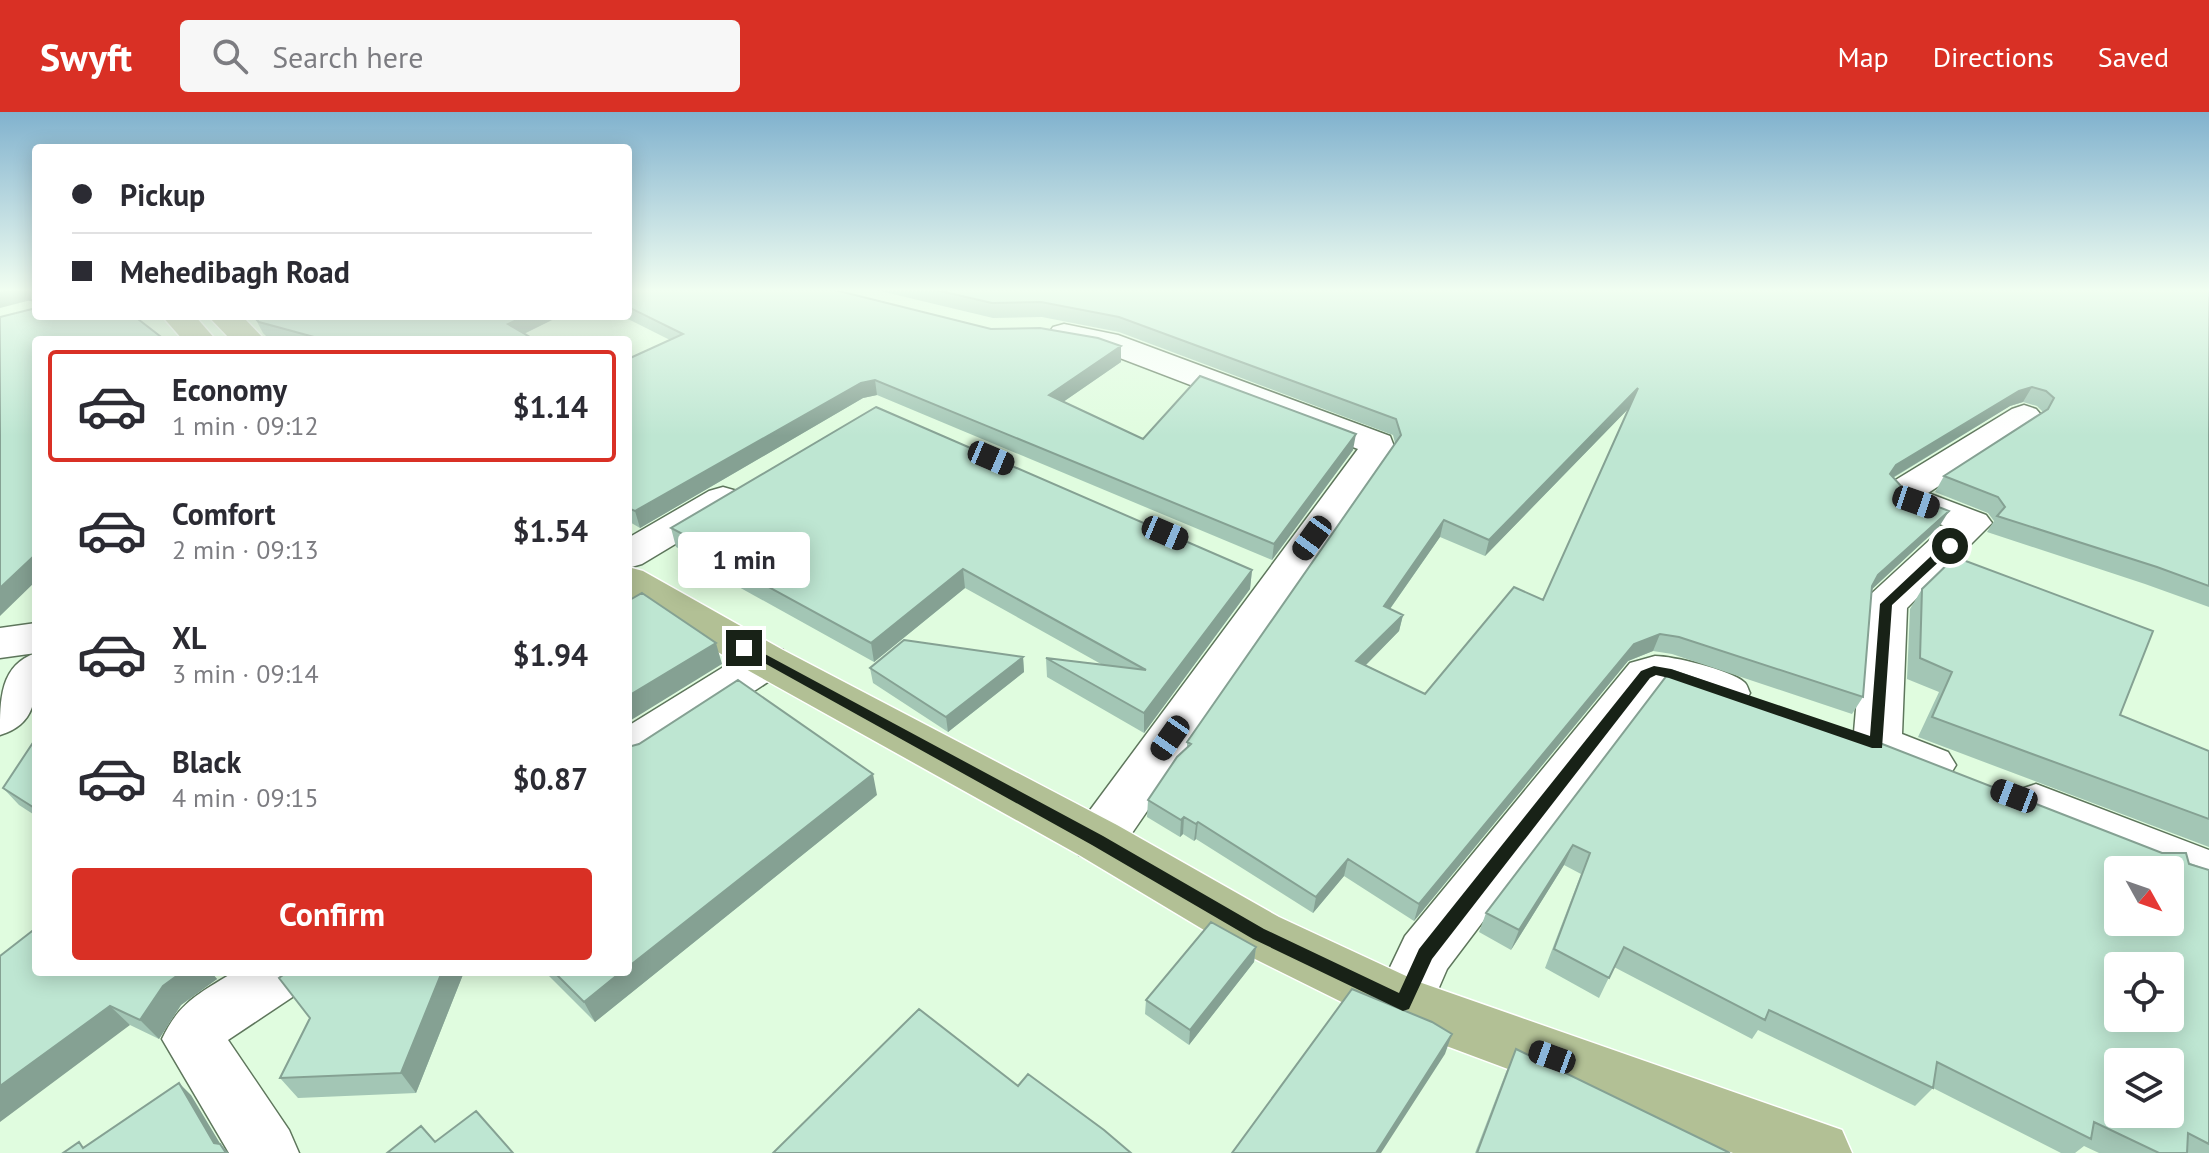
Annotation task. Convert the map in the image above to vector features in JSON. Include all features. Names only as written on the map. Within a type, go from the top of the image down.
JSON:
[{"type":"main road","points":[[632,582],[767,661],[1098,840],[1259,934],[1403,1003],[1819,1153]]},
{"type":"street","points":[[1084,339],[1107,342],[1377,444],[1377,449],[1266,577],[1098,840]]},
{"type":"street","points":[[2024,416],[1903,492],[1916,502],[1972,523],[1886,604],[1855,737],[2209,873]]},
{"type":"street","points":[[632,553],[754,480]]},
{"type":"street","points":[[0,643],[32,639]]},
{"type":"street","points":[[632,747],[767,661]]},
{"type":"street","points":[[1403,1003],[1425,954],[1646,674],[1654,670],[1671,673],[1774,709]]},
{"type":"street","points":[[0,718],[32,674]]},
{"type":"street","points":[[266,1153],[192,1039],[204,1023],[277,976]]},
{"type":"building","points":[[0,339],[32,339],[32,558],[0,588]]},
{"type":"building","points":[[673,339],[1100,339],[1121,346],[1049,395],[1143,439],[1200,376],[1356,434],[1274,544],[875,380],[861,383],[635,511],[632,510],[632,357]]},
{"type":"building","points":[[1178,339],[2209,339],[2209,586],[1997,516],[2005,507],[1998,497],[1944,476],[2048,409],[2054,398],[2046,391],[2032,387],[2019,391],[1896,465],[1890,474],[1910,496],[1949,511],[1878,575],[1872,586],[1863,697],[1679,637],[1660,634],[1634,644],[1419,904],[1348,859],[1316,897],[1198,822],[1196,824],[1184,817],[1181,820],[1148,800],[1177,757],[1191,744],[1187,742],[1401,435],[1396,419]],"holes":[[[1638,388],[1543,600],[1514,587],[1425,694],[1356,661],[1403,615],[1384,606],[1444,520],[1489,540]]]},
{"type":"building","points":[[876,407],[1252,570],[1144,713],[1046,658],[1146,670],[963,569],[871,643],[732,567],[738,563],[671,528]]},
{"type":"building","points":[[1955,557],[2153,631],[2120,715],[2209,751],[2209,819],[1932,717],[1952,672],[1920,658],[1922,589]]},
{"type":"building","points":[[642,593],[716,643],[632,694],[632,599]]},
{"type":"building","points":[[904,640],[1023,657],[946,717],[870,668]]},
{"type":"building","points":[[1671,670],[1872,740],[2162,853],[2186,853],[2189,864],[2209,870],[2209,1144],[2188,1133],[2187,1153],[2159,1153],[2107,1128],[2184,1128],[2184,1048],[2104,1048],[2104,1127],[2094,1122],[2091,1139],[1937,1062],[1933,1088],[1769,1010],[1765,1020],[1624,947],[1609,978],[1554,949],[1590,853],[1573,845],[1519,930],[1486,913]]},
{"type":"building","points":[[738,680],[873,774],[632,964],[632,746]]},
{"type":"building","points":[[32,744],[32,806],[3,788]]},
{"type":"building","points":[[1211,922],[1256,947],[1190,1030],[1146,1000]]},
{"type":"building","points":[[32,931],[32,976],[177,976],[163,986],[140,1020],[110,1006],[0,1086],[0,956]]},
{"type":"building","points":[[440,976],[401,1073],[280,1078],[310,1018],[279,978]]},
{"type":"building","points":[[558,976],[616,976],[584,1002]]},
{"type":"building","points":[[1352,989],[1432,1022],[1452,1034],[1376,1153],[1232,1153]]},
{"type":"building","points":[[919,1009],[1018,1086],[1028,1074],[1131,1153],[773,1153]]},
{"type":"building","points":[[1516,1049],[1730,1153],[1477,1153]]},
{"type":"building","points":[[179,1083],[214,1143],[220,1144],[226,1153],[63,1153],[79,1142],[83,1148]]},
{"type":"building","points":[[476,1111],[513,1153],[387,1153],[421,1126],[435,1142]]},
{"type":"route","points":[[744,648],[1098,840],[1259,934],[1403,1003],[1425,954],[1646,674],[1654,670],[1671,673],[1877,744],[1886,604],[1950,546]]}]
